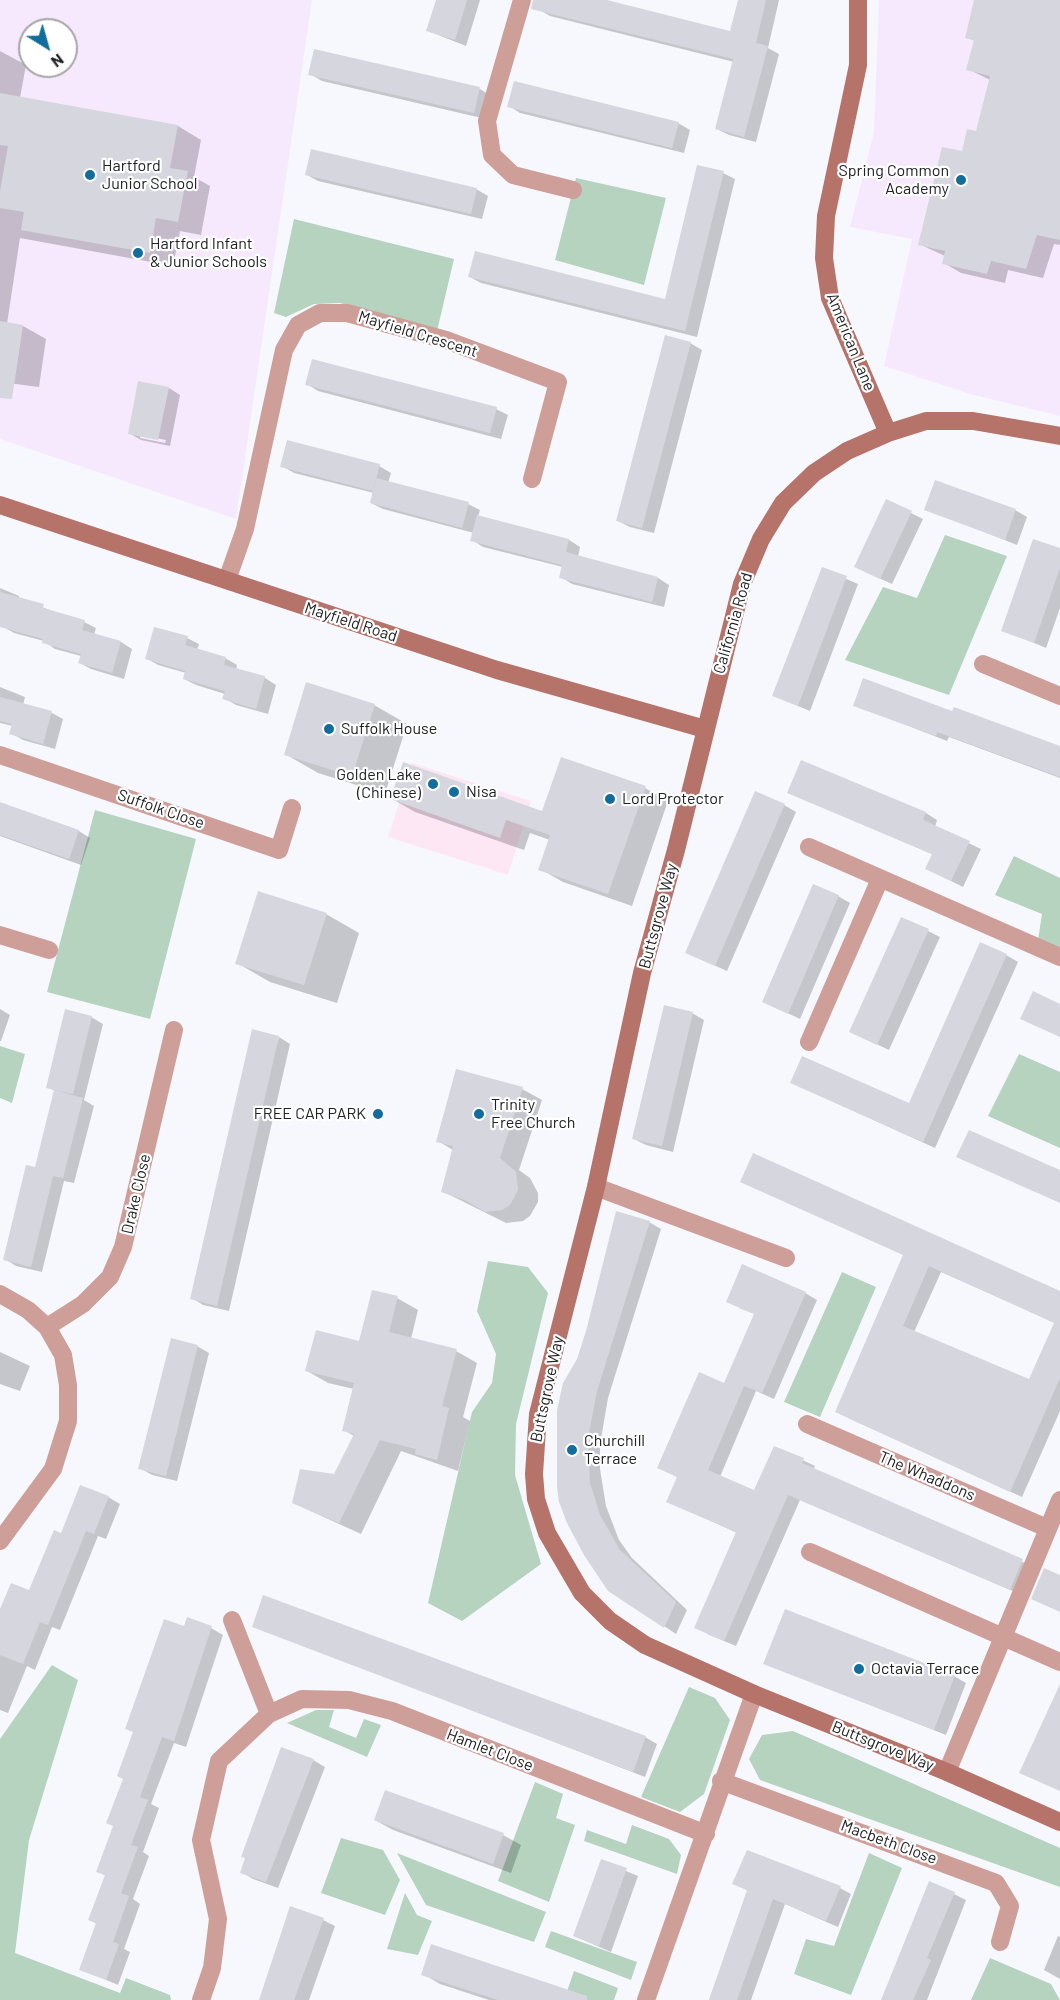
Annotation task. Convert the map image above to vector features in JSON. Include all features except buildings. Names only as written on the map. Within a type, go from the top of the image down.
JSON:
[{"type":"street","points":[[522,0],[487,121],[492,155],[513,175],[573,190]]},
{"type":"street","name":"American Lane","points":[[858,0],[858,65],[826,216],[824,258],[831,298],[888,433]]},
{"type":"street","name":"Mayfield Crescent","points":[[227,580],[245,529],[284,350],[298,326],[320,313],[347,312],[446,340],[558,382],[532,479]]},
{"type":"street","name":"California Road","points":[[705,729],[741,584],[761,539],[783,504],[814,473],[847,451],[888,433],[926,421],[973,422],[1060,436]]},
{"type":"street","name":"Mayfield Road","points":[[0,506],[497,670],[705,729]]},
{"type":"street","points":[[983,664],[1059,704]]},
{"type":"street","name":"Buttsgrove Way","points":[[705,729],[676,850],[642,973],[596,1187],[538,1414],[534,1444],[536,1499],[547,1533],[582,1593],[610,1621],[654,1650],[754,1694],[947,1772],[1060,1822]]},
{"type":"street","name":"Suffolk Close","points":[[0,755],[279,850],[292,808]]},
{"type":"street","points":[[809,847],[1060,957]]},
{"type":"street","points":[[809,1042],[880,879]]},
{"type":"street","points":[[0,935],[49,950]]},
{"type":"street","name":"Drake Close","points":[[47,1327],[83,1304],[110,1277],[119,1257],[174,1030]]},
{"type":"street","points":[[596,1187],[786,1258]]},
{"type":"street","points":[[0,1294],[28,1310],[47,1327],[63,1355],[68,1385],[68,1421],[53,1469],[0,1541]]},
{"type":"street","name":"The Whaddons","points":[[807,1424],[1047,1528]]},
{"type":"street","points":[[947,1772],[1005,1638],[1060,1500]]},
{"type":"street","points":[[810,1552],[1060,1662]]},
{"type":"street","points":[[232,1620],[269,1714]]},
{"type":"street","points":[[646,2000],[706,1834],[721,1780],[754,1694]]},
{"type":"street","name":"Hamlet Close","points":[[201,2000],[212,1968],[218,1920],[201,1840],[219,1761],[269,1714],[302,1699],[349,1700],[392,1712],[706,1834]]},
{"type":"street","name":"Macbeth Close","points":[[721,1780],[996,1883],[1010,1906],[1000,1942]]},
{"type":"shaded area","name":"Hartford Infant & Junior Schools","points":[[0,0],[312,0],[236,519],[0,439]]},
{"type":"shaded area","name":"Spring Common Academy","points":[[879,0],[1060,0],[1060,416],[970,394],[884,366],[912,239],[850,227],[874,132]]},
{"type":"shaded area","points":[[412,763],[531,801],[508,875],[388,837]]},
{"type":"green space","points":[[576,178],[666,198],[644,285],[555,260]]},
{"type":"green space","points":[[294,219],[454,259],[437,331],[340,303],[314,304],[286,317],[274,313]]},
{"type":"green space","points":[[945,535],[1007,556],[949,695],[845,660],[883,587],[917,598]]},
{"type":"green space","points":[[95,810],[196,839],[150,1019],[47,992]]},
{"type":"green space","points":[[1014,856],[1060,878],[1060,950],[1038,940],[1042,914],[995,895]]},
{"type":"green space","points":[[0,1046],[25,1054],[12,1103],[0,1098]]},
{"type":"green space","points":[[1019,1054],[1060,1072],[1060,1148],[988,1116]]},
{"type":"green space","points":[[488,1261],[528,1267],[548,1293],[516,1424],[515,1475],[541,1564],[462,1621],[428,1603],[472,1412],[492,1383],[496,1354],[477,1311]]},
{"type":"green space","points":[[842,1272],[876,1287],[820,1417],[784,1402]]},
{"type":"green space","points":[[52,1665],[78,1680],[29,1840],[15,1953],[120,1993],[126,1978],[170,1995],[171,2000],[0,2000],[0,1739]]},
{"type":"green space","points":[[689,1687],[715,1698],[730,1720],[704,1794],[680,1812],[641,1797]]},
{"type":"green space","points":[[316,1710],[334,1710],[329,1727],[356,1738],[364,1719],[381,1725],[367,1757],[287,1723]]},
{"type":"green space","points":[[793,1731],[1060,1848],[1060,1887],[760,1780],[749,1759],[762,1735]]},
{"type":"green space","points":[[535,1782],[563,1794],[556,1818],[575,1825],[549,1902],[498,1881]]},
{"type":"green space","points":[[632,1825],[669,1839],[681,1855],[677,1874],[584,1841],[587,1830],[626,1844]]},
{"type":"green space","points":[[341,1838],[383,1850],[400,1880],[385,1915],[321,1893]]},
{"type":"green space","points":[[397,1853],[546,1912],[534,1942],[426,1905]]},
{"type":"green space","points":[[869,1853],[902,1868],[851,1995],[794,1974],[806,1939],[834,1946]]},
{"type":"green space","points":[[405,1893],[417,1915],[432,1921],[418,1955],[387,1949]]},
{"type":"green space","points":[[551,1931],[637,1962],[631,1980],[545,1947]]},
{"type":"green space","points":[[990,1958],[1051,1984],[1060,2000],[971,2000]]},
{"type":"green space","points":[[574,1971],[618,1988],[614,2000],[564,2000]]},
{"type":"place","name":"Hartford Junior School","points":[[90,175]]},
{"type":"place","name":"Spring Common Academy","points":[[961,180]]},
{"type":"place","name":"Hartford Infant & Junior Schools","points":[[138,253]]},
{"type":"place","name":"Suffolk House","points":[[329,729]]},
{"type":"place","name":"Golden Lake (Chinese)","points":[[433,784]]},
{"type":"place","name":"Nisa","points":[[454,792]]},
{"type":"place","name":"Lord Protector","points":[[610,799]]},
{"type":"place","name":"FREE CAR PARK","points":[[378,1114]]},
{"type":"place","name":"Trinity Free Church","points":[[479,1114]]},
{"type":"place","name":"Churchill Terrace","points":[[572,1450]]},
{"type":"place","name":"Octavia Terrace","points":[[859,1669]]}]
